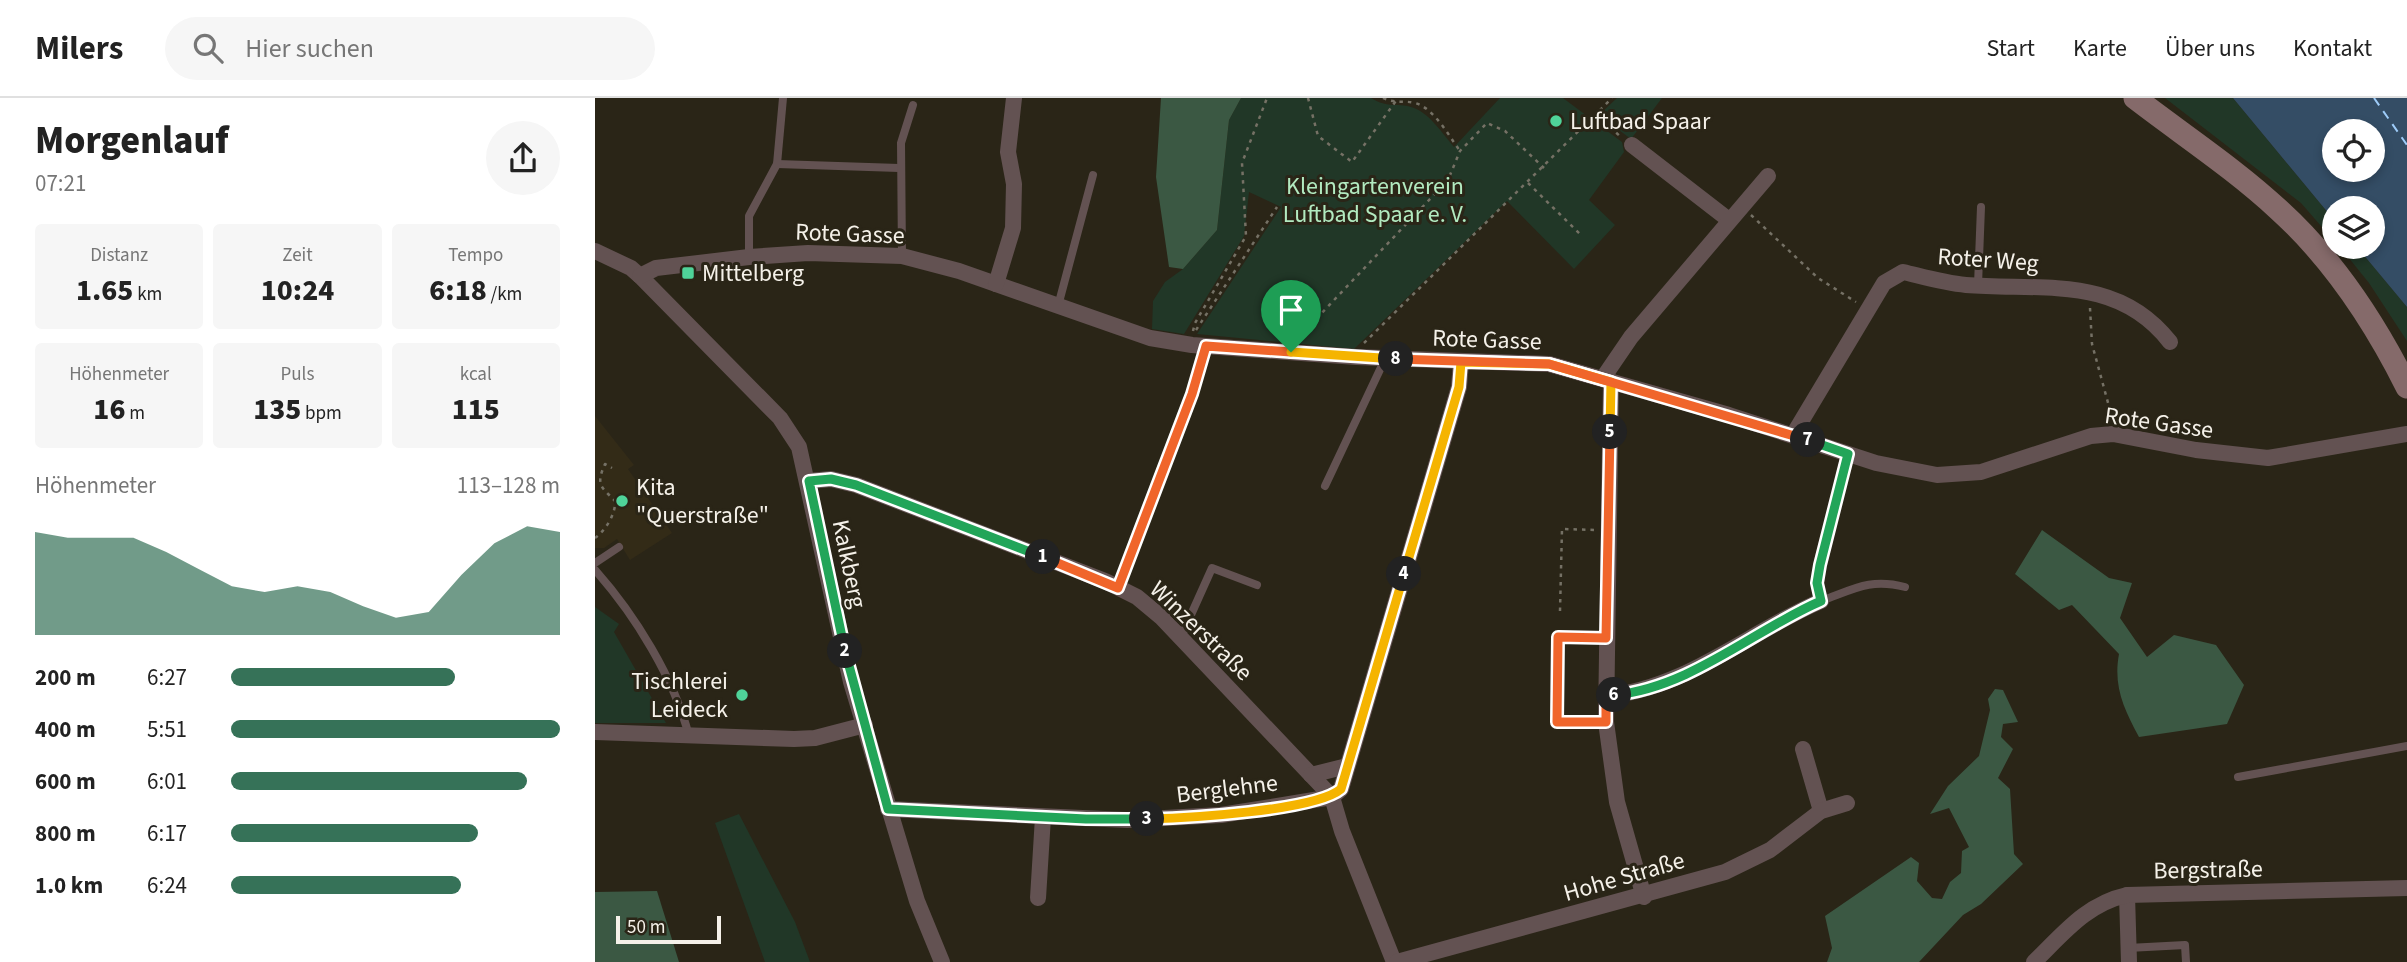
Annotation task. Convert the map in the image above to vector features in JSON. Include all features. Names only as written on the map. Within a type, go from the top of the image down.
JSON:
[{"type":"main road","points":[[2135,98],[2258,192],[2306,237],[2367,314],[2407,387]]},
{"type":"street","points":[[996,284],[1013,228],[1014,184],[1008,152],[1014,98]]},
{"type":"street","points":[[1632,145],[1729,220]]},
{"type":"street","points":[[1644,897],[1617,802],[1606,722],[1609,530],[1607,380],[1631,337],[1768,176]]},
{"type":"street","name":"Kalkberg","points":[[595,251],[624,264],[640,276],[780,418],[799,447],[809,481],[851,682],[917,901],[942,962]]},
{"type":"street","name":"Rote Gasse","points":[[640,276],[656,268],[749,257],[807,253],[902,256],[996,284],[1150,338],[1206,346],[1385,359],[1549,364],[1793,435],[1848,454],[1918,472],[1957,475],[2002,467],[2091,436],[2113,434],[2196,450],[2268,458],[2407,434]]},
{"type":"street","name":"Roter Weg","points":[[1793,435],[1884,283],[1903,272],[1942,282],[2090,291],[2124,304],[2155,322],[2170,342]]},
{"type":"street","points":[[1395,962],[1342,831],[1332,797],[1341,789],[1459,387],[1461,362]]},
{"type":"street","name":"Winzerstraße","points":[[809,481],[831,479],[856,485],[1118,588],[1150,607],[1332,797]]},
{"type":"street","points":[[1606,696],[1635,691],[1702,665],[1821,601]]},
{"type":"street","points":[[595,732],[815,738],[865,725]]},
{"type":"street","points":[[1803,749],[1821,811]]},
{"type":"street","points":[[1311,775],[1347,766]]},
{"type":"street","name":"Berglehne","points":[[888,809],[1127,820],[1221,815],[1332,797]]},
{"type":"street","name":"Hohe Straße","points":[[1395,962],[1644,897],[1725,872],[1752,860],[1821,811],[1847,803]]},
{"type":"street","points":[[1038,898],[1043,817]]},
{"type":"street","name":"Bergstraße","points":[[2034,962],[2087,910],[2109,899],[2127,895],[2407,888]]},
{"type":"street","points":[[2127,895],[2129,955]]},
{"type":"lane","points":[[749,257],[748,231],[752,206],[777,163],[783,98]]},
{"type":"lane","points":[[902,256],[899,168],[901,143],[913,104]]},
{"type":"lane","points":[[777,163],[899,168]]},
{"type":"lane","points":[[1058,306],[1093,175]]},
{"type":"lane","points":[[1978,285],[1981,207]]},
{"type":"lane","points":[[1118,588],[1192,394],[1206,346]]},
{"type":"lane","points":[[1325,486],[1385,359]]},
{"type":"lane","points":[[595,563],[619,547]]},
{"type":"lane","points":[[1181,637],[1212,568],[1257,585]]},
{"type":"lane","points":[[595,570],[663,669],[676,695],[689,736]]},
{"type":"lane","points":[[1821,601],[1871,583],[1882,582],[1905,587]]},
{"type":"lane","points":[[2238,777],[2407,746]]},
{"type":"lane","points":[[2129,955],[2185,945],[2186,962]]},
{"type":"path","points":[[1267,98],[1242,163],[1247,236],[1195,323],[1192,336],[1277,207]]},
{"type":"path","points":[[1308,98],[1318,136],[1352,162],[1398,98]]},
{"type":"path","points":[[1383,98],[1393,103],[1416,103],[1433,115],[1460,150]]},
{"type":"path","points":[[1356,357],[1357,349],[1528,184],[1612,98]]},
{"type":"path","points":[[1597,116],[1632,145]]},
{"type":"path","points":[[1291,352],[1293,344],[1448,180],[1460,150],[1487,123],[1505,131],[1543,168]]},
{"type":"path","points":[[1528,184],[1580,234]]},
{"type":"path","points":[[1741,206],[1808,270],[1857,303]]},
{"type":"path","points":[[2090,298],[2092,344],[2113,420]]},
{"type":"path","points":[[1821,601],[1817,583],[1820,565],[1848,454]]},
{"type":"path","points":[[595,538],[602,533],[616,507],[615,501],[597,490],[597,475],[605,464],[612,468]]},
{"type":"path","points":[[1560,611],[1562,529],[1609,530]]},
{"type":"path","points":[[1606,638],[1558,637],[1557,722],[1606,722]]},
{"type":"shaded area","name":"Kita \"Querstraße\"","points":[[595,416],[634,465],[628,469],[672,533],[630,560],[617,539],[604,548],[595,548]]},
{"type":"green space","points":[[1161,98],[1241,98],[1229,120],[1217,230],[1183,269],[1169,267],[1156,177]]},
{"type":"green space","name":"Kleingartenverein Luftbad Spaar e. V.","points":[[1241,98],[1371,98],[1383,103],[1409,106],[1431,120],[1454,147],[1500,98],[1563,98],[1622,142],[1624,152],[1589,200],[1615,225],[1574,269],[1507,201],[1354,349],[1197,334],[1281,207],[1249,192],[1244,236],[1184,334],[1152,329],[1153,301],[1165,282],[1183,269],[1217,230],[1229,120]]},
{"type":"green space","points":[[1617,98],[1662,98],[1631,139],[1599,115]]},
{"type":"green space","points":[[2165,98],[2233,98],[2322,206],[2322,227],[2301,203]]},
{"type":"green space","points":[[2350,259],[2367,259],[2407,307],[2407,341]]},
{"type":"green space","points":[[2042,530],[2109,578],[2132,583],[2120,618],[2147,657],[2174,635],[2216,645],[2244,685],[2227,724],[2139,737],[2121,697],[2117,677],[2119,654],[2072,605],[2059,610],[2015,574]]},
{"type":"green space","points":[[595,607],[619,624],[614,632],[666,723],[595,723]]},
{"type":"green space","points":[[1995,689],[2003,690],[2018,722],[2003,724],[2001,737],[2013,749],[1998,778],[2010,789],[2014,854],[2023,864],[1981,904],[1963,915],[1919,962],[1827,962],[1832,948],[1825,916],[1911,857],[1919,863],[1917,881],[1932,898],[1942,899],[1950,882],[1961,873],[1962,851],[1969,847],[1949,808],[1930,814],[1948,786],[1979,756],[1990,710],[1988,699]]},
{"type":"green space","points":[[739,814],[795,922],[810,962],[765,962],[715,823]]},
{"type":"green space","points":[[657,891],[679,962],[595,962],[595,892]]},
{"type":"water","points":[[2233,98],[2407,98],[2407,307],[2367,259],[2385,259],[2385,196],[2322,196],[2322,206]]},
{"type":"ferry route","points":[[2374,98],[2407,145]]},
{"type":"place","name":"Luftbad Spaar","points":[[1556,121]]},
{"type":"place","name":"Mittelberg","points":[[688,273]]},
{"type":"place","name":"Kita \"Querstraße\"","points":[[622,501]]},
{"type":"place","name":"Tischlerei Leideck","points":[[742,695]]},
{"type":"route","points":[[1291,352],[1206,346],[1192,394],[1118,588],[856,485],[831,479],[809,481],[851,682],[888,809],[1127,820],[1221,815],[1332,797],[1341,789],[1459,387],[1461,362],[1549,364],[1611,382],[1606,638],[1558,637],[1557,722],[1606,722],[1606,696],[1635,691],[1702,665],[1821,601],[1817,583],[1820,565],[1848,454],[1729,415],[1549,364],[1385,359],[1291,352]]}]
